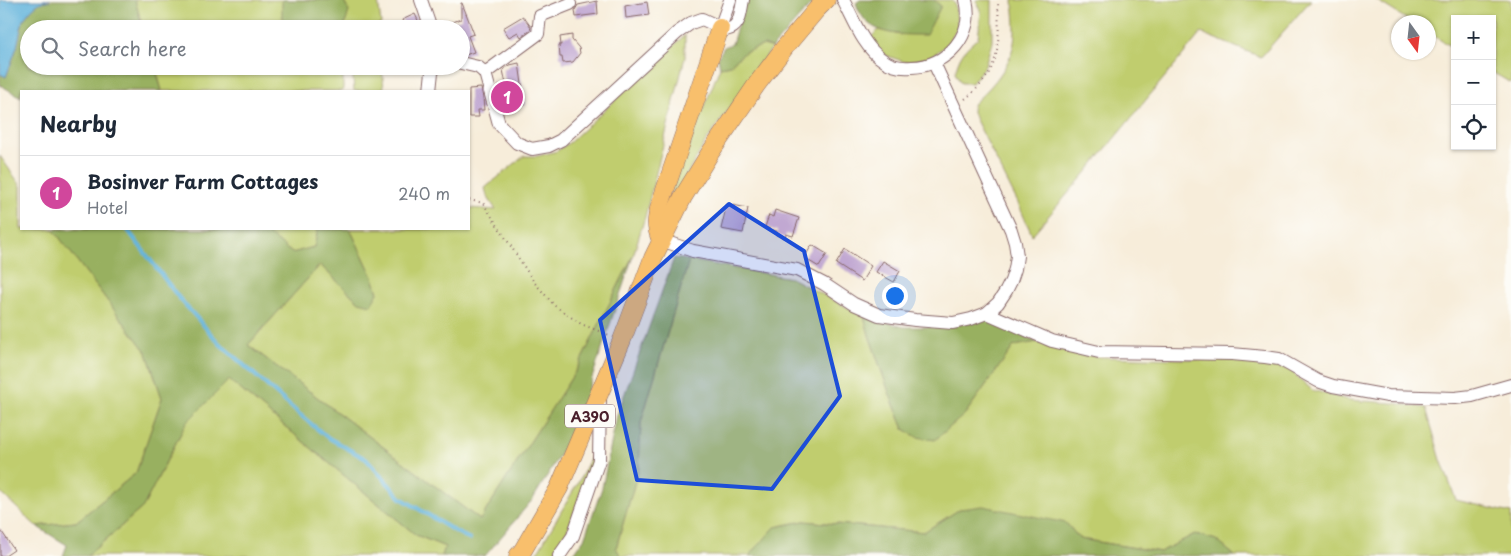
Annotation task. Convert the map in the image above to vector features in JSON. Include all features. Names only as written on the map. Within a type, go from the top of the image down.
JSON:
[{"type":"highway","name":"A390","points":[[521,553],[559,488],[622,340],[645,276],[683,197],[734,116],[785,47],[826,0]]},
{"type":"highway","points":[[661,240],[656,230],[656,220],[660,205],[720,28]]},
{"type":"street","points":[[420,0],[428,20]]},
{"type":"street","points":[[720,28],[730,0]]},
{"type":"street","points":[[470,65],[478,67],[485,73],[499,124],[517,143],[532,149],[549,146],[561,140],[690,23],[702,18],[726,30],[734,27],[738,23],[742,0]]},
{"type":"street","points":[[843,0],[860,31],[876,54],[896,67],[926,66],[947,55],[964,32],[968,12],[966,0]]},
{"type":"street","points":[[485,73],[538,34],[539,11],[570,4]]},
{"type":"street","points":[[661,240],[694,251],[796,270],[824,284],[854,304],[879,315],[953,323],[987,313],[998,303],[1012,281],[1015,269],[1015,243],[1011,230],[934,63]]},
{"type":"street","points":[[430,90],[432,75]]},
{"type":"street","points":[[987,313],[1052,341],[1099,352],[1232,354],[1279,359],[1318,382],[1388,396],[1463,397],[1490,392],[1511,385]]},
{"type":"street","points":[[559,556],[573,536],[599,460],[600,392]]},
{"type":"path","points":[[954,106],[983,82],[994,61],[999,36],[998,0]]},
{"type":"path","points":[[470,200],[483,203],[534,282],[555,306],[581,324],[622,340]]},
{"type":"highlighted area","points":[[729,204],[804,251],[840,396],[772,489],[637,480],[600,320]]},
{"type":"green space","points":[[50,0],[135,0],[141,20],[23,20],[39,2]]},
{"type":"green space","points":[[135,0],[378,0],[380,20],[141,20]]},
{"type":"green space","points":[[282,0],[343,0],[349,11],[346,20],[283,20]]},
{"type":"green space","points":[[745,0],[815,0],[772,48],[764,45],[745,52],[730,65],[720,67],[718,57],[724,47],[732,44]]},
{"type":"green space","points":[[860,0],[934,0],[941,6],[926,35],[904,35],[875,28],[867,22],[856,3]]},
{"type":"green space","points":[[934,0],[952,0],[955,4],[958,27],[946,46],[927,59],[905,62],[882,54],[870,38],[878,30],[900,35],[941,7]]},
{"type":"green space","points":[[976,0],[992,0],[992,42],[985,65],[972,83],[961,83],[955,73],[958,62],[966,49],[978,38],[981,11]]},
{"type":"green space","points":[[1013,0],[1311,0],[1261,57],[1201,33],[1085,174],[1032,235],[975,118],[972,108],[974,103],[996,80],[1012,52],[1015,31]]},
{"type":"green space","points":[[1376,0],[1511,0],[1511,83],[1496,74],[1496,15],[1451,15],[1451,47],[1436,37],[1436,15],[1400,15]]},
{"type":"green space","points":[[20,34],[20,75],[158,75],[162,90],[20,90],[20,96],[0,85],[0,74],[6,77]]},
{"type":"green space","points":[[685,35],[685,57],[645,217],[633,256],[577,369],[480,520],[248,345],[320,265],[359,302],[378,293],[373,277],[350,230],[470,230],[470,208],[496,210],[487,196],[485,188],[524,156],[538,156],[557,151],[570,142]]},
{"type":"green space","points":[[764,45],[772,48],[705,143],[666,211],[664,209],[720,67],[730,65],[745,52]]},
{"type":"green space","points":[[158,75],[343,75],[343,90],[162,90]]},
{"type":"green space","points":[[353,75],[383,75],[384,90],[354,90]]},
{"type":"green space","points":[[0,156],[20,185],[20,230],[54,230],[147,353],[162,398],[136,473],[76,522],[36,526],[0,492]]},
{"type":"green space","points":[[54,230],[263,230],[292,253],[314,247],[318,230],[350,230],[373,277],[378,293],[371,305],[359,302],[320,265],[248,345],[480,520],[577,369],[633,256],[586,396],[564,448],[533,499],[485,556],[442,556],[445,547],[416,535],[229,380],[186,423],[143,507],[87,556],[63,556],[67,545],[36,526],[76,522],[136,473],[162,398],[147,353]]},
{"type":"green space","points":[[263,230],[318,230],[314,247],[292,253]]},
{"type":"green space","points":[[674,258],[689,260],[641,422],[639,468],[616,548],[621,556],[572,556],[584,539],[602,488],[617,415]]},
{"type":"green space","points":[[689,260],[791,278],[864,316],[890,395],[904,429],[917,437],[965,414],[1014,346],[1037,342],[1072,353],[1100,357],[1227,360],[1267,363],[1290,370],[1312,390],[1349,400],[1393,403],[1426,408],[1441,460],[1456,500],[1511,513],[1511,556],[1235,556],[1216,540],[1195,534],[1161,552],[1080,539],[1066,523],[960,509],[924,532],[804,521],[776,527],[749,556],[621,556],[616,548],[639,468],[641,423]]},
{"type":"green space","points":[[864,316],[904,327],[948,327],[987,319],[1037,342],[1014,346],[965,414],[935,440],[917,437],[904,429],[890,395]]},
{"type":"green space","points":[[229,380],[416,535],[445,547],[442,556],[87,556],[143,507],[186,423]]},
{"type":"green space","points":[[593,453],[594,461],[567,531],[551,556],[534,556],[580,479]]},
{"type":"green space","points":[[983,506],[1066,523],[1080,539],[1160,552],[1195,534],[1216,540],[1235,556],[749,556],[775,527],[804,521],[924,532],[960,509]]},
{"type":"water","points":[[0,0],[50,0],[39,3],[23,20],[20,20],[17,47],[6,77],[0,74]]},
{"type":"building","points":[[597,1],[598,14],[576,17],[575,10],[578,5]]},
{"type":"building","points":[[647,2],[649,15],[626,18],[625,6]]},
{"type":"building","points":[[462,3],[469,20],[458,20],[461,19]]},
{"type":"building","points":[[415,14],[418,20],[402,20]]},
{"type":"building","points":[[523,16],[531,27],[530,30],[521,37],[518,32],[509,37],[503,28]]},
{"type":"building","points":[[470,24],[474,34],[470,35]]},
{"type":"building","points":[[572,35],[572,40],[579,48],[580,53],[573,62],[563,63],[562,57],[560,57],[560,37]]},
{"type":"building","points":[[470,41],[474,52],[470,53]]},
{"type":"building","points":[[519,63],[525,105],[503,108],[499,85],[506,84],[503,70],[510,65]]},
{"type":"building","points":[[481,88],[484,110],[478,110],[479,117],[470,117],[469,89]]},
{"type":"building","points":[[727,204],[748,208],[743,233],[721,229]]},
{"type":"building","points":[[775,210],[799,218],[793,236],[786,234],[785,238],[776,235],[777,231],[765,227],[769,215],[773,217]]},
{"type":"building","points":[[812,245],[827,254],[819,267],[804,258]]},
{"type":"building","points":[[845,249],[871,266],[862,281],[836,264]]},
{"type":"building","points":[[883,261],[900,271],[894,282],[876,272]]},
{"type":"building","points":[[0,529],[14,550],[5,556],[0,556]]},
{"type":"waterway","points":[[128,230],[179,298],[220,344],[327,437],[366,459],[401,498],[470,539]]},
{"type":"place","name":"Bosinver Farm Cottages","points":[[507,97]]}]
